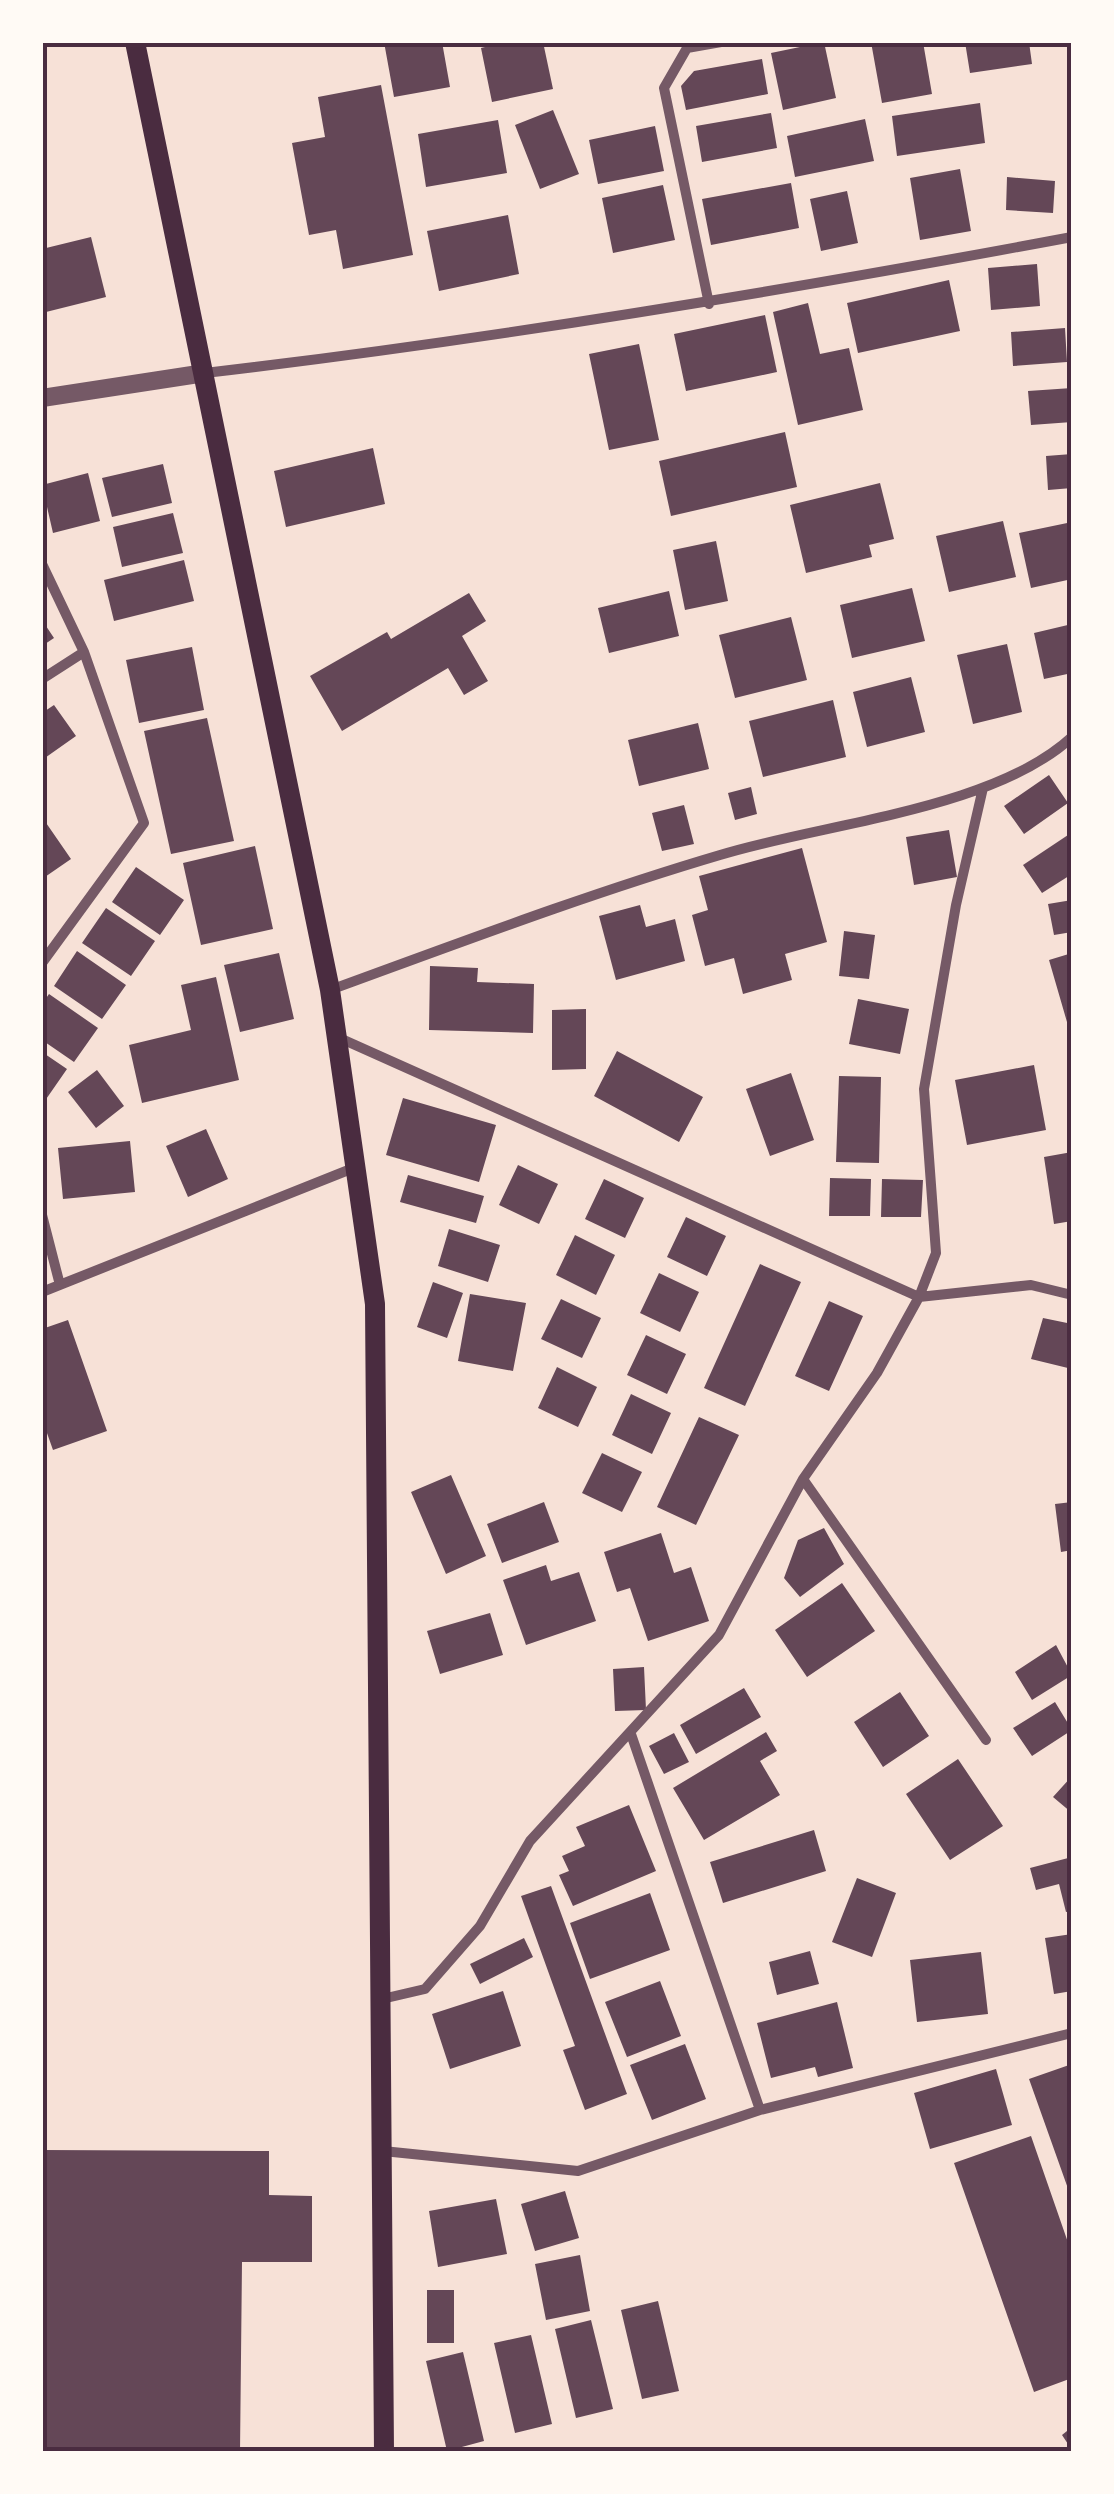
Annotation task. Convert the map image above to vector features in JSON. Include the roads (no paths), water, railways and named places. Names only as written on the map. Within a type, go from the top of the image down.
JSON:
[{"type":"main road","points":[[135,42],[330,990],[375,1304],[384,2452]]},
{"type":"street","points":[[709,304],[664,88],[687,48],[722,42]]},
{"type":"street","points":[[42,398],[205,373],[430,347],[709,304],[1072,237]]},
{"type":"street","points":[[42,564],[84,652],[144,823],[42,963]]},
{"type":"street","points":[[42,679],[84,652]]},
{"type":"street","points":[[330,990],[722,854],[984,788],[1057,750],[1072,736]]},
{"type":"street","points":[[382,1999],[425,1988],[480,1926],[530,1841],[719,1635],[802,1479],[876,1373],[919,1297],[936,1254],[924,1089],[956,905],[984,788]]},
{"type":"street","points":[[335,1036],[919,1297],[1031,1285],[1072,1294]]},
{"type":"street","points":[[42,1292],[357,1167]]},
{"type":"street","points":[[42,1215],[60,1285]]},
{"type":"street","points":[[802,1479],[986,1740]]},
{"type":"street","points":[[631,1734],[760,2110]]},
{"type":"street","points":[[382,2151],[578,2171],[760,2110],[1072,2033]]}]
